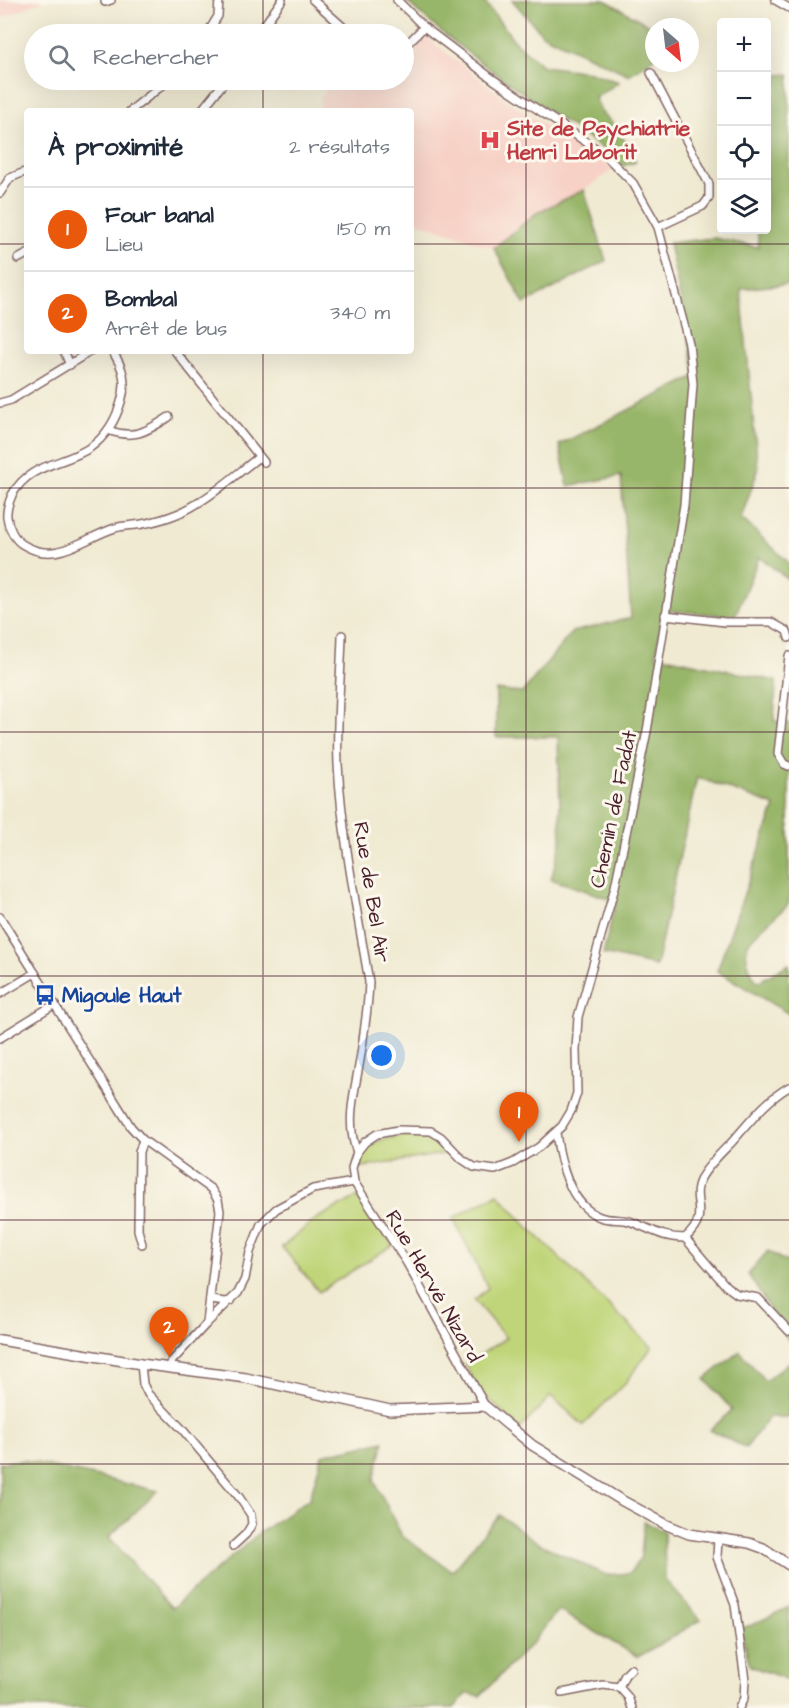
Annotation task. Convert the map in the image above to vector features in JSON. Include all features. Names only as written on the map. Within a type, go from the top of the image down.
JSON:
[{"type":"street","points":[[213,24],[218,16],[219,0]]},
{"type":"street","points":[[265,24],[282,0]]},
{"type":"street","points":[[314,0],[340,24]]},
{"type":"street","name":"Chemin de Fadat","points":[[357,1152],[365,1142],[378,1134],[398,1130],[430,1131],[441,1137],[462,1159],[474,1167],[495,1170],[513,1164],[556,1133],[571,1111],[578,1093],[576,1050],[578,1017],[615,887],[647,731],[684,505],[693,384],[689,344],[658,227],[633,183],[604,154],[494,80],[424,27],[397,0]]},
{"type":"street","points":[[774,0],[789,8]]},
{"type":"street","points":[[414,37],[424,27]]},
{"type":"street","points":[[651,73],[709,184],[709,198],[703,206],[658,227]]},
{"type":"street","points":[[134,108],[156,90]]},
{"type":"street","points":[[203,108],[218,90]]},
{"type":"street","points":[[0,193],[10,178],[24,172]]},
{"type":"street","points":[[18,259],[24,256]]},
{"type":"street","points":[[65,354],[70,365]]},
{"type":"street","points":[[0,402],[11,400],[86,354]]},
{"type":"street","points":[[114,354],[120,362],[125,378],[124,394],[119,410],[108,430],[93,446],[75,456],[27,475],[18,485],[9,502],[7,518],[11,531],[18,542],[32,550],[44,552],[65,550],[115,528],[142,524],[178,514],[261,459],[177,354]]},
{"type":"street","points":[[108,430],[128,435],[141,433],[170,417]]},
{"type":"street","points":[[665,615],[726,622],[771,622],[788,634]]},
{"type":"street","name":"Rue de Bel Air","points":[[342,635],[337,714],[338,766],[344,822],[369,982],[368,1008],[351,1118],[353,1142],[357,1152]]},
{"type":"street","points":[[789,656],[778,753],[784,764],[789,766]]},
{"type":"street","points":[[0,917],[131,1127],[143,1140],[211,1189],[218,1200],[220,1211],[207,1323]]},
{"type":"street","points":[[0,994],[35,973]]},
{"type":"street","points":[[0,1038],[55,1004]]},
{"type":"street","points":[[556,1133],[559,1155],[566,1177],[587,1210],[601,1218],[629,1220],[668,1238],[685,1238],[695,1230],[699,1219],[699,1189],[704,1173],[762,1109],[780,1092],[789,1087]]},
{"type":"street","points":[[142,1244],[138,1230],[139,1152],[143,1140]]},
{"type":"street","points":[[169,1368],[172,1361],[238,1293],[245,1279],[250,1252],[261,1224],[276,1209],[313,1189],[354,1182],[352,1168],[357,1152]]},
{"type":"street","name":"Rue Hervé Nizard","points":[[354,1182],[407,1263],[484,1406]]},
{"type":"street","points":[[685,1238],[726,1286],[737,1294],[758,1298],[789,1331]]},
{"type":"street","points":[[211,1300],[231,1301]]},
{"type":"street","points":[[0,1340],[141,1364],[246,1378],[390,1410],[484,1406],[532,1445],[621,1500],[682,1532],[749,1543],[763,1548],[789,1565]]},
{"type":"street","points":[[141,1364],[143,1384],[148,1394],[182,1429],[239,1497],[251,1515],[252,1524],[246,1534],[233,1546]]},
{"type":"street","points":[[718,1538],[717,1557],[735,1605],[745,1680],[744,1698],[739,1708]]},
{"type":"street","points":[[619,1687],[631,1669]]},
{"type":"street","points":[[562,1694],[603,1685],[619,1687],[628,1697],[632,1708]]},
{"type":"shaded area","points":[[0,0],[44,0],[0,19]]},
{"type":"shaded area","name":"Site de Psychiatrie Henri Laborit","points":[[424,35],[509,102],[614,169],[584,190],[538,212],[494,248],[414,221],[414,108],[320,108],[320,98],[325,90],[414,90],[414,44]]},
{"type":"green space","points":[[405,0],[483,0],[517,44],[543,66],[590,72],[619,82],[595,98],[602,113],[617,127],[636,162],[623,166],[609,153],[479,61]]},
{"type":"green space","points":[[512,0],[605,0],[645,23],[645,64],[629,75],[543,35]]},
{"type":"green space","points":[[789,74],[789,284],[741,289],[758,470],[741,518],[789,563],[789,580],[759,557],[735,616],[663,610],[656,655],[776,681],[774,721],[789,723],[789,902],[752,938],[746,952],[752,974],[758,982],[789,964],[789,1014],[717,971],[775,806],[697,777],[656,966],[603,954],[616,901],[551,879],[561,843],[558,737],[496,737],[496,690],[522,693],[572,632],[631,618],[621,476],[568,486],[559,445],[696,376],[669,243],[714,238],[758,247],[758,234],[771,234],[771,76]]},
{"type":"green space","points":[[584,190],[606,261],[524,304],[494,248],[538,212]]},
{"type":"green space","points":[[415,1134],[431,1137],[449,1153],[357,1168],[366,1150],[372,1145],[387,1138]]},
{"type":"green space","points":[[498,1194],[528,1227],[652,1347],[627,1381],[583,1425],[551,1396],[520,1429],[478,1389],[465,1364],[506,1338],[474,1300],[488,1288],[453,1218]]},
{"type":"green space","points":[[357,1197],[393,1245],[319,1292],[282,1247],[316,1219]]},
{"type":"green space","points":[[768,1251],[786,1262],[789,1260],[789,1341],[748,1274]]},
{"type":"green space","points":[[740,1351],[765,1381],[789,1362],[789,1417],[769,1417],[746,1448],[710,1430],[732,1410],[705,1379]]},
{"type":"green space","points":[[384,1441],[374,1480],[402,1536],[452,1571],[499,1515],[540,1544],[606,1575],[630,1573],[641,1557],[644,1521],[664,1532],[665,1580],[701,1620],[638,1657],[558,1610],[535,1640],[480,1696],[467,1693],[454,1708],[0,1708],[0,1463],[24,1460],[158,1491],[109,1537],[172,1608],[259,1533],[310,1498],[322,1455]]},
{"type":"green space","points":[[789,1607],[789,1680],[750,1666],[740,1628],[752,1625]]},
{"type":"place","name":"Site de Psychiatrie Henri Laborit","points":[[490,140]]},
{"type":"place","name":"Migoule Haut","points":[[45,995]]},
{"type":"place","name":"Four banal","points":[[519,1142]]},
{"type":"place","name":"Bombal","points":[[169,1357]]}]
